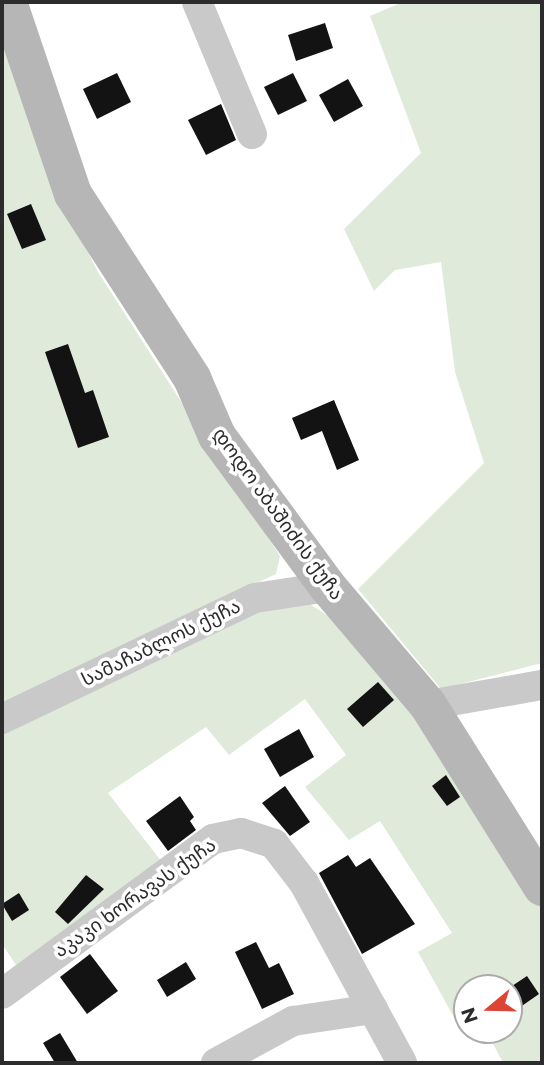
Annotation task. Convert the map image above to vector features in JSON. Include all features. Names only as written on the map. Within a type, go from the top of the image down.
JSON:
[{"type":"street","name":"დოდო აბაშიძის ქუჩა","points":[[8,2],[73,194],[192,378],[217,436],[328,587],[428,705],[542,887]]},
{"type":"street","points":[[197,2],[252,134]]},
{"type":"street","name":"სამაჩაბლოს ქუჩა","points":[[2,719],[255,598],[328,587]]},
{"type":"street","points":[[428,705],[542,685]]},
{"type":"street","name":"აკაკი ხორავას ქუჩა","points":[[2,994],[213,839],[241,833],[274,844],[304,883],[402,1063]]},
{"type":"street","points":[[216,1063],[293,1021],[373,1009]]},
{"type":"green space","points":[[403,2],[542,2],[542,663],[441,689],[358,589],[484,463],[455,372],[441,262],[395,270],[374,291],[344,229],[421,153],[370,16]]},
{"type":"green space","points":[[2,30],[57,191],[98,272],[280,556],[276,574],[2,705]]},
{"type":"green space","points":[[305,601],[330,617],[410,704],[542,907],[542,1063],[503,1063],[493,1044],[523,1044],[523,974],[453,974],[453,1016],[418,952],[452,933],[380,821],[349,840],[305,787],[346,755],[305,699],[229,755],[206,727],[108,793],[162,862],[18,968],[2,944],[2,732],[274,604]]},
{"type":"building","points":[[325,23],[333,48],[296,61],[288,35]]},
{"type":"building","points":[[117,73],[131,102],[97,119],[83,89]]},
{"type":"building","points":[[293,73],[307,101],[278,115],[264,87]]},
{"type":"building","points":[[348,79],[363,106],[334,122],[319,95]]},
{"type":"building","points":[[221,104],[236,140],[206,155],[188,120]]},
{"type":"building","points":[[31,204],[46,240],[22,249],[7,214]]},
{"type":"building","points":[[68,344],[85,393],[93,390],[109,437],[78,448],[45,352]]},
{"type":"building","points":[[334,400],[359,460],[337,470],[322,431],[301,440],[292,418]]},
{"type":"building","points":[[378,682],[394,700],[363,727],[347,709]]},
{"type":"building","points":[[299,729],[314,757],[280,777],[264,749]]},
{"type":"building","points":[[446,775],[460,797],[447,806],[432,786]]},
{"type":"building","points":[[285,786],[310,822],[290,836],[262,803]]},
{"type":"building","points":[[180,796],[194,817],[190,821],[196,830],[168,851],[146,821]]},
{"type":"building","points":[[348,855],[356,867],[370,858],[415,924],[362,954],[319,873]]},
{"type":"building","points":[[86,875],[104,889],[68,924],[55,912]]},
{"type":"building","points":[[19,893],[29,910],[12,921],[2,904]]},
{"type":"building","points":[[256,942],[269,968],[279,963],[294,994],[262,1009],[235,952]]},
{"type":"building","points":[[90,954],[118,991],[87,1014],[60,977]]},
{"type":"building","points":[[186,962],[196,979],[167,997],[157,980]]},
{"type":"building","points":[[527,976],[539,994],[523,1005],[523,979]]},
{"type":"building","points":[[60,1033],[78,1063],[55,1063],[43,1043]]}]
